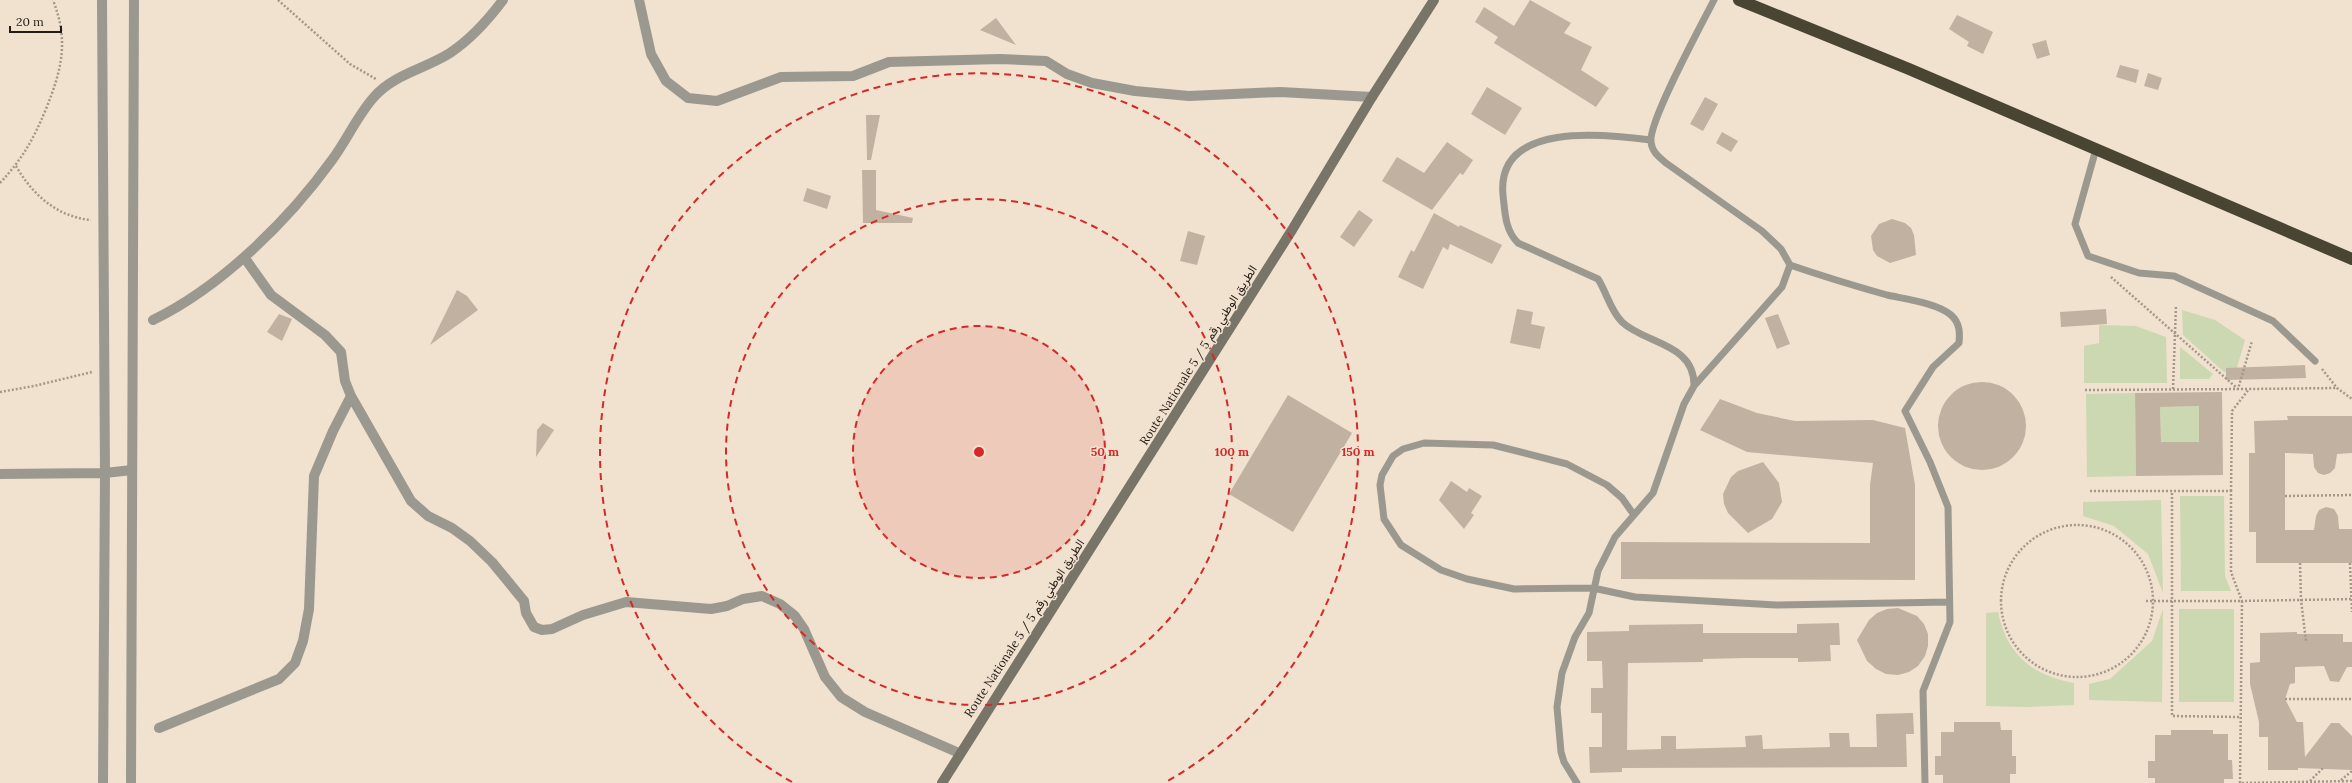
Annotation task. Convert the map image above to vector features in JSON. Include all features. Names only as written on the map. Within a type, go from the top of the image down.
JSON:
[{"type":"highway","points":[[1739,0],[2352,258]]},
{"type":"main road","name":"Route Nationale 5 / الطريق الوطني رقم 5","points":[[942,783],[959,753],[1292,230],[1372,97],[1434,0]]},
{"type":"street","points":[[102,0],[105,473],[103,783]]},
{"type":"street","points":[[131,783],[134,0]]},
{"type":"street","points":[[153,320],[181,306],[244,257],[290,212],[332,160],[375,96],[399,77],[450,53],[485,24],[504,0]]},
{"type":"street","points":[[639,0],[651,54],[666,82],[688,98],[717,101],[781,77],[853,76],[889,62],[1000,59],[1046,61],[1067,74],[1092,83],[1135,91],[1189,96],[1280,92],[1372,97]]},
{"type":"street","points":[[244,257],[271,295],[325,335],[341,352],[345,381],[351,396],[411,502],[428,516],[464,537],[492,562],[524,601],[526,613],[534,627],[542,630],[552,629],[583,615],[626,602],[711,609],[727,606],[743,599],[762,596],[780,604],[795,616],[804,629],[825,677],[841,697],[865,712],[959,753]]},
{"type":"street","points":[[159,728],[279,679],[296,663],[304,641],[309,609],[314,476],[333,431],[351,396]]},
{"type":"street","points":[[0,474],[105,473],[132,470]]},
{"type":"lane","points":[[1714,0],[1659,112],[1651,140],[1653,151],[1666,164],[1762,231],[1781,249],[1790,265],[1928,305],[1951,314],[1957,322],[1960,331],[1959,343],[1933,367],[1905,411],[1930,462],[1948,507],[1950,622],[1923,691],[1926,783]]},
{"type":"lane","points":[[1651,140],[1615,135],[1574,134],[1541,142],[1517,151],[1508,163],[1502,187],[1505,216],[1511,236],[1518,243],[1598,279],[1609,304],[1622,322],[1676,352],[1690,364],[1694,373],[1694,386]]},
{"type":"lane","points":[[2096,150],[2075,224],[2088,256],[2139,273],[2174,276],[2273,321],[2315,361]]},
{"type":"lane","points":[[1577,783],[1564,762],[1557,707],[1564,667],[1575,638],[1589,613],[1598,571],[1615,537],[1653,493],[1684,404],[1694,386],[1782,287],[1790,265]]},
{"type":"lane","points":[[1634,515],[1622,498],[1607,485],[1567,464],[1493,445],[1424,443],[1403,449],[1393,456],[1382,475],[1380,485],[1384,519],[1401,545],[1441,570],[1466,579],[1514,589],[1594,588],[1635,597],[1723,603],[1823,605],[1949,602]]},
{"type":"path","points":[[0,183],[16,166],[31,144],[60,72],[62,57],[61,28],[53,0]]},
{"type":"path","points":[[278,0],[350,64],[388,86]]},
{"type":"path","points":[[16,166],[33,190],[51,206],[67,214],[85,219],[103,221]]},
{"type":"path","points":[[2088,256],[2238,389]]},
{"type":"path","points":[[2173,389],[2176,305]]},
{"type":"path","points":[[2238,389],[2252,341]]},
{"type":"path","points":[[2315,361],[2337,388],[2352,399]]},
{"type":"path","points":[[0,392],[34,386],[104,369]]},
{"type":"path","points":[[2085,390],[2337,388]]},
{"type":"path","points":[[2248,389],[2232,411],[2231,572],[2242,601],[2239,717],[2240,783],[2352,781]]},
{"type":"path","points":[[2090,491],[2231,491]]},
{"type":"path","points":[[2172,492],[2172,716],[2239,717]]},
{"type":"path","points":[[2285,496],[2352,495]]},
{"type":"path","points":[[2077,525],[2101,528],[2122,539],[2134,550],[2139,556],[2150,577],[2154,601],[2150,627],[2136,650],[2116,667],[2091,676],[2065,676],[2040,668],[2019,651],[2006,628],[2001,602],[2004,579],[2015,557],[2032,540],[2053,529],[2077,525]]},
{"type":"path","points":[[2300,563],[2301,600],[2306,641]]},
{"type":"path","points":[[2350,563],[2352,612]]},
{"type":"path","points":[[2146,601],[2351,599]]},
{"type":"path","points":[[2285,699],[2352,699]]},
{"type":"path","points":[[2310,782],[2323,768]]},
{"type":"path","points":[[2341,781],[2352,771]]},
{"type":"green space","points":[[2182,310],[2215,320],[2245,340],[2236,371],[2224,372],[2183,335]]},
{"type":"green space","points":[[2099,325],[2136,326],[2166,337],[2167,383],[2084,383],[2084,346],[2099,343]]},
{"type":"green space","points":[[2180,347],[2213,374],[2209,379],[2180,379]]},
{"type":"green space","points":[[2135,393],[2136,476],[2087,477],[2086,394]]},
{"type":"green space","points":[[2199,406],[2199,442],[2161,442],[2160,407]]},
{"type":"green space","points":[[2180,496],[2224,496],[2225,576],[2231,591],[2181,591]]},
{"type":"green space","points":[[2161,500],[2163,593],[2148,554],[2114,526],[2083,516],[2083,502]]},
{"type":"green space","points":[[2163,609],[2162,702],[2089,700],[2089,684],[2110,679],[2152,641]]},
{"type":"green space","points":[[2179,609],[2234,609],[2234,702],[2179,702]]},
{"type":"green space","points":[[1998,612],[2002,627],[2008,640],[2024,661],[2046,675],[2074,683],[2074,705],[2025,707],[1986,706],[1986,613]]},
{"type":"building","points":[[1530,0],[1571,23],[1564,33],[1592,47],[1581,70],[1609,88],[1596,107],[1494,43],[1498,37],[1475,22],[1484,7],[1514,26]]},
{"type":"building","points":[[1957,15],[1993,32],[1983,54],[1967,46],[1969,42],[1949,29]]},
{"type":"building","points":[[996,18],[1016,45],[980,30]]},
{"type":"building","points":[[2046,40],[2050,55],[2037,59],[2032,44]]},
{"type":"building","points":[[2120,65],[2139,70],[2136,83],[2116,77]]},
{"type":"building","points":[[2148,73],[2162,78],[2158,90],[2144,86]]},
{"type":"building","points":[[1487,87],[1522,108],[1505,135],[1471,114]]},
{"type":"building","points":[[1705,97],[1718,104],[1703,131],[1690,124]]},
{"type":"building","points":[[866,115],[880,115],[871,160],[867,160]]},
{"type":"building","points":[[1722,132],[1738,141],[1731,152],[1716,143]]},
{"type":"building","points":[[1447,142],[1473,160],[1463,175],[1460,173],[1432,210],[1382,181],[1397,157],[1424,173]]},
{"type":"building","points":[[862,170],[876,170],[876,210],[913,218],[912,223],[863,223]]},
{"type":"building","points":[[807,188],[831,196],[827,209],[803,201]]},
{"type":"building","points":[[1359,210],[1373,220],[1354,247],[1340,237]]},
{"type":"building","points":[[1434,213],[1459,227],[1460,225],[1502,245],[1492,264],[1450,244],[1448,250],[1443,247],[1423,289],[1398,277],[1411,250],[1414,252]]},
{"type":"building","points":[[1892,219],[1905,223],[1911,228],[1914,235],[1916,255],[1890,263],[1877,256],[1873,250],[1871,236],[1879,224]]},
{"type":"building","points":[[1188,231],[1205,236],[1197,265],[1180,261]]},
{"type":"building","points":[[457,290],[467,296],[478,310],[430,345]]},
{"type":"building","points":[[1517,309],[1533,312],[1531,324],[1545,327],[1540,349],[1510,343]]},
{"type":"building","points":[[2106,309],[2107,324],[2061,327],[2060,312]]},
{"type":"building","points":[[279,314],[292,319],[282,341],[267,332]]},
{"type":"building","points":[[1778,314],[1790,344],[1777,349],[1765,318]]},
{"type":"building","points":[[2305,365],[2306,378],[2226,380],[2226,368]]},
{"type":"building","points":[[1973,382],[1991,382],[2007,389],[2019,401],[2026,417],[2026,435],[2019,451],[2007,463],[1991,470],[1973,470],[1957,463],[1945,451],[1938,435],[1938,417],[1945,401],[1957,389]]},
{"type":"building","points":[[2222,392],[2223,475],[2136,476],[2135,393]],"holes":[[[2199,406],[2199,442],[2161,442],[2160,407]]]},
{"type":"building","points":[[1288,395],[1352,433],[1293,532],[1229,494]]},
{"type":"building","points":[[1720,399],[1757,413],[1795,421],[1873,420],[1905,428],[1915,485],[1915,580],[1621,579],[1621,542],[1870,543],[1870,485],[1873,463],[1747,452],[1700,430]]},
{"type":"building","points":[[2287,416],[2352,416],[2352,453],[2337,454],[2335,468],[2330,473],[2324,475],[2318,473],[2314,467],[2313,454],[2285,453],[2285,530],[2314,530],[2316,516],[2319,510],[2326,507],[2334,509],[2338,516],[2339,529],[2352,529],[2352,563],[2256,563],[2256,532],[2249,532],[2249,453],[2255,453],[2254,421],[2288,420]]},
{"type":"building","points":[[543,423],[554,430],[536,457],[537,430]]},
{"type":"building","points":[[1763,462],[1779,483],[1782,502],[1772,519],[1748,533],[1728,513],[1724,504],[1723,494],[1731,477],[1738,471]]},
{"type":"building","points":[[1451,481],[1467,492],[1469,488],[1482,496],[1471,513],[1474,515],[1464,529],[1439,500]]},
{"type":"building","points":[[1898,608],[1917,616],[1924,624],[1928,634],[1928,646],[1925,656],[1918,666],[1909,672],[1898,675],[1886,674],[1876,669],[1867,661],[1857,640],[1869,620],[1877,613],[1887,609]]},
{"type":"building","points":[[1839,623],[1840,645],[1830,645],[1831,661],[1798,662],[1798,658],[1745,658],[1703,659],[1703,662],[1628,663],[1627,750],[1661,749],[1661,736],[1676,736],[1676,749],[1746,747],[1745,736],[1762,735],[1763,749],[1830,747],[1829,733],[1849,733],[1850,747],[1877,747],[1876,714],[1913,713],[1914,734],[1906,734],[1907,767],[1622,768],[1622,772],[1590,773],[1589,747],[1602,747],[1602,713],[1591,713],[1591,688],[1603,688],[1602,661],[1587,661],[1587,632],[1629,631],[1629,625],[1703,624],[1703,633],[1797,633],[1797,624]]},
{"type":"building","points":[[2297,632],[2297,634],[2343,634],[2343,642],[2352,642],[2352,667],[2347,667],[2339,682],[2330,681],[2324,666],[2295,667],[2295,683],[2290,684],[2285,699],[2297,722],[2303,722],[2305,757],[2331,723],[2339,723],[2352,736],[2352,770],[2298,768],[2298,770],[2268,770],[2268,737],[2259,737],[2259,722],[2250,684],[2250,663],[2260,662],[2260,633]]},
{"type":"building","points":[[1954,722],[2000,722],[2001,730],[2012,730],[2012,756],[2016,756],[2016,774],[2010,774],[2010,783],[1943,783],[1943,775],[1935,775],[1935,756],[1941,756],[1941,732],[1954,732]]},
{"type":"building","points":[[2171,730],[2213,730],[2213,734],[2228,734],[2228,760],[2232,760],[2233,779],[2224,779],[2224,783],[2155,783],[2155,778],[2148,778],[2148,761],[2155,761],[2155,735],[2171,735]]}]
